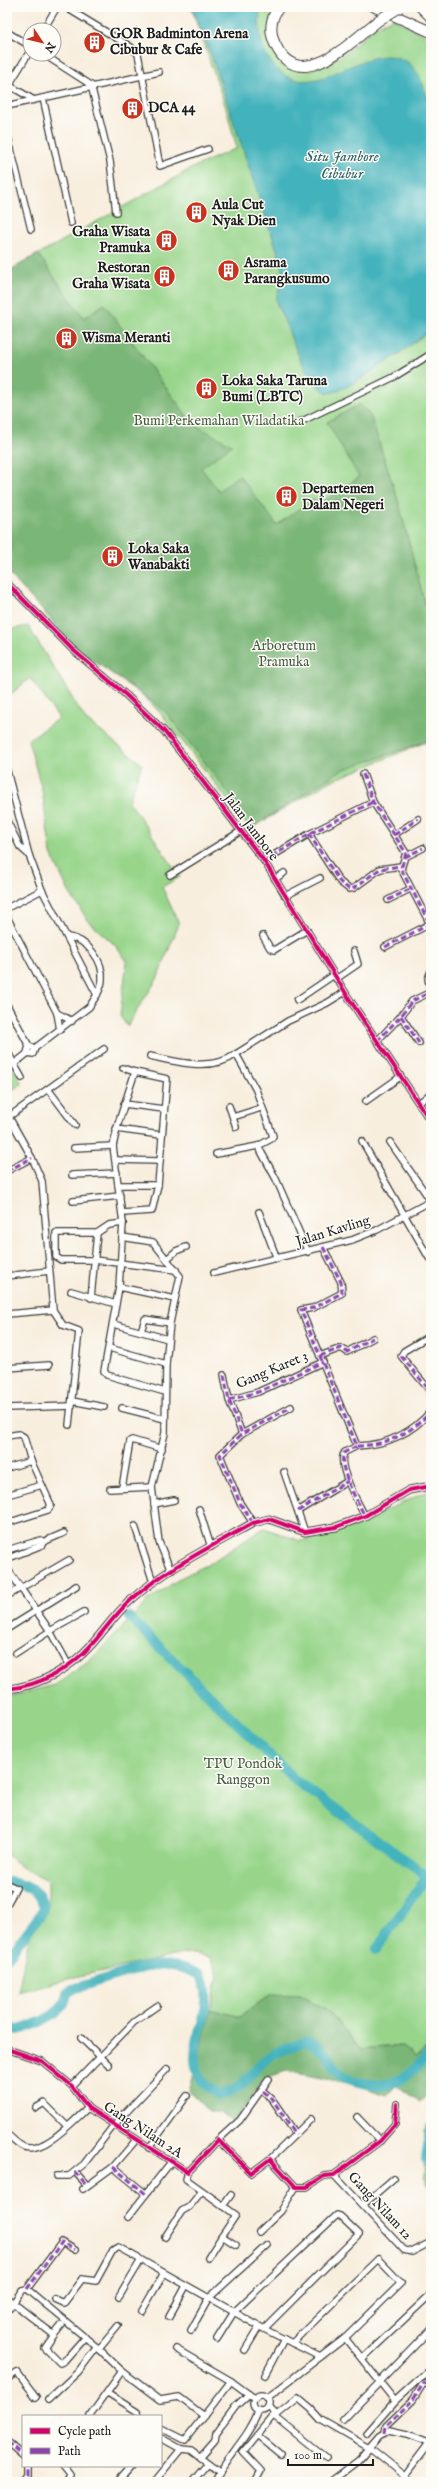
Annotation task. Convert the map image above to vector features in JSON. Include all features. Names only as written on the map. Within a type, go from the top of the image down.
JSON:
[{"type":"highway","points":[[279,7],[271,22],[272,38],[284,57],[302,67],[313,65],[330,58],[379,20],[400,7]]},
{"type":"highway","points":[[375,7],[431,32]]},
{"type":"highway","points":[[421,7],[431,17]]},
{"type":"street","points":[[48,22],[57,7]]},
{"type":"street","points":[[65,7],[131,47],[138,54],[144,76],[160,166],[208,149]]},
{"type":"street","points":[[7,32],[22,41]]},
{"type":"street","points":[[23,62],[8,84],[34,100]]},
{"type":"street","points":[[55,62],[91,85],[110,161],[116,212]]},
{"type":"street","points":[[7,106],[91,85],[159,72]]},
{"type":"street","points":[[43,98],[71,223]]},
{"type":"street","points":[[7,132],[31,229]]},
{"type":"street","points":[[296,424],[394,377],[431,354]]},
{"type":"street","name":"Jalan Jambore","points":[[7,583],[72,649],[154,719],[264,861],[345,992],[431,1122]]},
{"type":"street","points":[[7,771],[29,855],[42,890],[98,995]]},
{"type":"street","points":[[363,774],[373,802],[406,853],[401,866],[410,889],[430,925],[385,947]]},
{"type":"street","points":[[264,861],[309,834],[373,802]]},
{"type":"street","points":[[394,835],[418,819]]},
{"type":"street","points":[[7,821],[20,847],[29,855]]},
{"type":"street","points":[[170,874],[241,831]]},
{"type":"street","points":[[309,834],[340,882],[349,889],[354,888],[380,869],[401,866]]},
{"type":"street","points":[[405,857],[423,848]]},
{"type":"street","points":[[275,879],[284,873]]},
{"type":"street","points":[[285,896],[320,878]]},
{"type":"street","points":[[388,900],[410,889]]},
{"type":"street","points":[[7,908],[42,890]]},
{"type":"street","points":[[7,916],[57,1013],[60,1030]]},
{"type":"street","points":[[263,936],[270,948],[274,950],[307,930]]},
{"type":"street","points":[[14,1064],[28,1053],[32,1047],[72,1022],[89,1007],[98,995],[102,980],[93,953],[81,940],[68,937]]},
{"type":"street","points":[[297,1000],[358,964],[354,952]]},
{"type":"street","points":[[377,1041],[401,1016],[412,1001],[431,992],[428,979],[431,971]]},
{"type":"street","points":[[150,1056],[214,1064],[230,1059],[288,1021],[327,1003],[345,992]]},
{"type":"street","points":[[7,1005],[32,1047]]},
{"type":"street","points":[[57,1013],[72,1022]]},
{"type":"street","points":[[401,1016],[419,1043]]},
{"type":"street","points":[[69,1425],[79,1331],[63,1325],[53,1310],[44,1190],[40,1172],[8,1118],[104,1049]]},
{"type":"street","points":[[7,1050],[22,1078]]},
{"type":"street","points":[[216,1154],[258,1146],[271,1139],[273,1136],[261,1108],[256,1090],[236,1054]]},
{"type":"street","points":[[122,1213],[152,1211],[158,1185],[160,1134],[164,1109],[166,1077],[135,1072],[123,1068]]},
{"type":"street","points":[[135,1072],[116,1129],[113,1146],[123,1223],[119,1288],[104,1371],[107,1375],[165,1392]]},
{"type":"street","points":[[366,1101],[400,1077]]},
{"type":"street","points":[[48,1089],[75,1125]]},
{"type":"street","points":[[419,1103],[431,1092]]},
{"type":"street","points":[[124,1104],[164,1109]]},
{"type":"street","points":[[229,1106],[236,1127]]},
{"type":"street","points":[[233,1117],[261,1108]]},
{"type":"street","points":[[116,1129],[160,1134]]},
{"type":"street","points":[[362,1141],[429,1258]]},
{"type":"street","points":[[390,1142],[431,1201]]},
{"type":"street","points":[[74,1148],[113,1146]]},
{"type":"street","points":[[258,1146],[276,1179],[308,1252]]},
{"type":"street","points":[[7,1171],[32,1158]]},
{"type":"street","points":[[116,1160],[158,1161]]},
{"type":"street","points":[[72,1175],[117,1173]]},
{"type":"street","points":[[118,1185],[158,1185]]},
{"type":"street","points":[[73,1202],[120,1196]]},
{"type":"street","name":"Jalan Kavling","points":[[214,1273],[308,1252],[371,1233],[431,1201]]},
{"type":"street","points":[[259,1212],[277,1259]]},
{"type":"street","points":[[123,1223],[109,1225],[98,1233],[56,1232],[56,1257],[59,1260],[94,1260],[176,1270]]},
{"type":"street","points":[[91,1298],[98,1233]]},
{"type":"street","points":[[122,1237],[153,1242],[176,1270],[180,1278],[168,1339],[165,1419],[162,1449],[152,1487],[159,1542],[171,1571]]},
{"type":"street","points":[[167,1259],[176,1251],[186,1247]]},
{"type":"street","points":[[324,1247],[343,1291],[341,1295],[313,1308],[301,1310],[357,1446]]},
{"type":"street","points":[[7,1276],[49,1271]]},
{"type":"street","points":[[119,1288],[175,1299]]},
{"type":"street","points":[[71,1291],[116,1304]]},
{"type":"street","points":[[7,1314],[53,1310]]},
{"type":"street","points":[[140,1331],[145,1319],[170,1323]]},
{"type":"street","points":[[113,1324],[168,1339]]},
{"type":"street","points":[[431,1335],[404,1351],[401,1356],[431,1392]]},
{"type":"street","name":"Gang Karet 3","points":[[229,1400],[258,1392],[341,1348],[347,1352],[373,1338]]},
{"type":"street","points":[[109,1348],[166,1364]]},
{"type":"street","points":[[7,1368],[49,1365]]},
{"type":"street","points":[[224,1375],[229,1400],[242,1434]]},
{"type":"street","points":[[7,1408],[72,1404],[104,1407]]},
{"type":"street","points":[[253,1523],[240,1503],[220,1457],[221,1453],[242,1434],[291,1407]]},
{"type":"street","points":[[122,1408],[165,1419]]},
{"type":"street","points":[[365,1516],[348,1481],[342,1456],[357,1446],[377,1444],[411,1431],[431,1411]]},
{"type":"street","points":[[7,1436],[19,1434],[24,1437],[31,1461],[51,1505],[49,1509],[7,1523]]},
{"type":"street","points":[[122,1488],[130,1441],[132,1440],[162,1449]]},
{"type":"street","points":[[7,1468],[31,1461]]},
{"type":"street","points":[[284,1472],[305,1532]]},
{"type":"street","points":[[298,1511],[348,1481]]},
{"type":"street","points":[[7,1496],[42,1485]]},
{"type":"street","points":[[7,1689],[38,1683],[52,1677],[92,1644],[132,1599],[154,1582],[253,1523],[268,1519],[305,1532],[336,1526],[365,1516],[404,1492],[431,1486]]},
{"type":"street","points":[[110,1488],[152,1487]]},
{"type":"street","points":[[154,1504],[174,1500]]},
{"type":"street","points":[[199,1509],[211,1547]]},
{"type":"street","points":[[135,1526],[154,1582]]},
{"type":"street","points":[[8,1555],[42,1546],[43,1542],[64,1533]]},
{"type":"street","points":[[7,1596],[69,1560]]},
{"type":"street","points":[[7,1568],[50,1631],[68,1664]]},
{"type":"street","points":[[7,1629],[76,1586]]},
{"type":"street","points":[[16,1654],[50,1631],[84,1612]]},
{"type":"street","points":[[7,1884],[16,1888],[7,1904]]},
{"type":"street","points":[[72,2086],[134,2022],[157,2006]]},
{"type":"street","points":[[81,2038],[100,2058],[109,2065]]},
{"type":"street","name":"Gang Nilam 2A","points":[[7,2049],[42,2061],[72,2086],[88,2108],[188,2172],[218,2140],[240,2120],[262,2091],[269,2079]]},
{"type":"street","points":[[57,2176],[64,2178],[75,2172],[114,2125],[167,2069]]},
{"type":"street","points":[[262,2091],[272,2099],[296,2134]]},
{"type":"street","points":[[149,2148],[187,2096]]},
{"type":"street","points":[[36,2108],[44,2103],[67,2126]]},
{"type":"street","points":[[270,2159],[296,2187],[307,2187],[324,2176],[334,2175],[380,2142],[395,2124],[397,2104]]},
{"type":"street","points":[[7,2134],[22,2146],[39,2147],[56,2137],[88,2108]]},
{"type":"street","points":[[357,2117],[380,2142]]},
{"type":"street","points":[[218,2140],[252,2173],[270,2159],[310,2119]]},
{"type":"street","points":[[75,2172],[85,2187],[113,2167],[136,2140]]},
{"type":"street","points":[[128,2217],[171,2162]]},
{"type":"street","points":[[113,2167],[146,2194]]},
{"type":"street","points":[[188,2172],[186,2178],[236,2215],[208,2258]]},
{"type":"street","name":"Gang Nilam 12","points":[[334,2175],[404,2250],[412,2252],[431,2242]]},
{"type":"street","points":[[363,2205],[394,2178]]},
{"type":"street","points":[[259,2232],[281,2210],[296,2187]]},
{"type":"street","points":[[165,2237],[182,2211],[189,2207],[202,2191]]},
{"type":"street","points":[[223,2206],[231,2195]]},
{"type":"street","points":[[217,2339],[234,2312],[337,2215],[340,2216],[359,2234],[261,2328],[245,2350]]},
{"type":"street","points":[[222,2236],[236,2245]]},
{"type":"street","points":[[7,2312],[22,2290],[27,2289],[62,2242],[75,2250]]},
{"type":"street","points":[[191,2330],[209,2298],[267,2245]]},
{"type":"street","points":[[55,2299],[64,2303],[82,2279],[96,2281],[113,2250],[118,2247],[261,2328],[320,2357]]},
{"type":"street","points":[[267,2398],[345,2338],[401,2283],[378,2259],[292,2343]]},
{"type":"street","points":[[119,2297],[141,2260]]},
{"type":"street","points":[[142,2311],[164,2273]]},
{"type":"street","points":[[169,2317],[186,2286]]},
{"type":"street","points":[[27,2289],[86,2337],[122,2371],[160,2400],[179,2397],[204,2416]]},
{"type":"street","points":[[362,2359],[431,2294]]},
{"type":"street","points":[[7,2298],[54,2335]]},
{"type":"street","points":[[62,2325],[45,2348],[62,2363],[86,2337]]},
{"type":"street","points":[[48,2400],[78,2372],[118,2326]]},
{"type":"street","points":[[343,2420],[379,2381],[431,2329]]},
{"type":"street","points":[[345,2338],[395,2402]]},
{"type":"street","points":[[265,2374],[284,2339]]},
{"type":"street","points":[[176,2349],[231,2381],[254,2398]]},
{"type":"street","points":[[367,2434],[395,2402],[431,2368]]},
{"type":"street","points":[[91,2415],[108,2393],[122,2371]]},
{"type":"street","points":[[7,2379],[17,2372],[36,2397]]},
{"type":"street","points":[[426,2373],[431,2378]]},
{"type":"street","points":[[162,2428],[185,2440],[231,2381]]},
{"type":"street","points":[[385,2433],[386,2426],[413,2400],[423,2384],[426,2383],[431,2387]]},
{"type":"street","points":[[108,2393],[138,2412]]},
{"type":"street","points":[[200,2457],[215,2440],[216,2433],[236,2406],[249,2394]]},
{"type":"street","points":[[254,2398],[261,2395],[267,2398]]},
{"type":"street","points":[[254,2398],[254,2405],[259,2410]]},
{"type":"street","points":[[267,2398],[268,2407],[275,2416],[326,2458]]},
{"type":"street","points":[[255,2482],[261,2471],[243,2452],[275,2416],[298,2398],[312,2409],[321,2420],[369,2447],[413,2482]]},
{"type":"street","points":[[259,2410],[268,2407]]},
{"type":"street","points":[[214,2482],[219,2471],[254,2425],[259,2410]]},
{"type":"street","points":[[330,2482],[358,2460],[369,2447],[385,2433],[393,2430],[430,2443],[405,2475]]},
{"type":"street","points":[[257,2435],[280,2454]]},
{"type":"street","points":[[162,2439],[181,2449],[191,2450],[219,2471]]},
{"type":"street","points":[[7,2442],[22,2455]]},
{"type":"street","points":[[154,2482],[181,2449]]},
{"type":"street","points":[[192,2482],[208,2463]]},
{"type":"street","points":[[24,2482],[29,2475],[29,2467]]},
{"type":"street","points":[[64,2467],[70,2476],[67,2482]]},
{"type":"street","points":[[121,2478],[131,2467]]},
{"type":"green space","name":"Bumi Perkemahan Wiladatika","points":[[191,7],[277,7],[274,46],[303,69],[311,70],[342,56],[376,26],[393,18],[431,39],[431,740],[331,781],[250,829],[162,715],[145,697],[76,648],[7,571],[7,272],[194,167],[237,148],[226,108]]},
{"type":"green space","name":"Arboretum Pramuka","points":[[38,254],[84,318],[104,304],[193,424],[232,445],[201,468],[219,491],[239,475],[277,525],[311,500],[324,501],[359,477],[327,422],[360,404],[370,415],[398,500],[427,612],[431,645],[431,740],[342,770],[254,826],[164,710],[76,648],[7,571],[7,272]]},
{"type":"green space","points":[[28,626],[85,719],[142,764],[129,801],[180,877],[162,887],[179,924],[157,979],[127,1026],[120,1016],[127,961],[115,945],[89,922],[69,892],[51,854],[42,790],[28,740],[59,718],[30,678],[11,694],[7,679],[7,636],[12,629]]},
{"type":"green space","points":[[7,1056],[22,1084],[7,1093]]},
{"type":"green space","name":"TPU Pondok Ranggon","points":[[431,1491],[431,2045],[416,2057],[402,2046],[360,2049],[326,2009],[271,1994],[240,2017],[211,2009],[218,1974],[210,1957],[188,1953],[79,1976],[18,1992],[29,1937],[48,1910],[48,1880],[23,1868],[7,1855],[7,1697],[55,1685],[88,1662],[149,1600],[182,1577],[207,1565],[264,1528],[301,1541],[351,1527],[423,1493]]},
{"type":"green space","points":[[271,1994],[300,1995],[326,2009],[360,2049],[402,2046],[416,2057],[431,2045],[431,2092],[421,2102],[396,2086],[387,2095],[358,2085],[286,2071],[266,2078],[233,2123],[221,2113],[209,2111],[189,2091],[211,2009],[240,2017]]},
{"type":"green space","points":[[431,2124],[431,2190],[424,2177],[425,2130]]},
{"type":"water","name":"Situ Jambore Cibubur","points":[[192,7],[260,7],[261,40],[266,55],[277,69],[292,79],[308,81],[324,77],[357,63],[374,58],[390,56],[406,61],[411,65],[416,70],[425,90],[431,109],[431,329],[380,367],[348,386],[336,391],[328,393],[319,387],[311,378],[304,367],[277,305],[276,299],[283,276],[280,259],[212,58]]},
{"type":"waterway","points":[[129,1617],[295,1780],[427,1876],[376,1950]]},
{"type":"waterway","points":[[7,1882],[19,1884],[31,1889],[40,1898],[43,1903],[44,1910],[7,1958]]},
{"type":"waterway","points":[[7,2023],[14,2030],[30,2026],[54,2015],[64,2003],[67,1993],[76,1988],[138,1969],[153,1966],[168,1966],[184,1969],[200,1975],[205,1986],[206,2004],[196,2046],[195,2059],[197,2071],[204,2083],[218,2095],[228,2093],[236,2089],[262,2062],[269,2057],[282,2050],[306,2041],[322,2050],[339,2072],[344,2076],[358,2082],[374,2084],[389,2083],[400,2080],[414,2069],[431,2052]]},
{"type":"waterway","points":[[431,2127],[426,2159],[431,2163]]},
{"type":"marked path","points":[[363,774],[373,802],[406,853],[401,869],[431,926]]},
{"type":"marked path","points":[[264,861],[309,834],[373,802]]},
{"type":"marked path","points":[[394,835],[418,819]]},
{"type":"marked path","points":[[309,834],[340,882],[349,889],[354,888],[380,869],[401,866]]},
{"type":"marked path","points":[[405,857],[423,848]]},
{"type":"marked path","points":[[388,900],[410,889]]},
{"type":"marked path","points":[[385,947],[430,924]]},
{"type":"marked path","points":[[377,1041],[401,1016],[412,1001],[431,992],[428,979],[431,971]]},
{"type":"marked path","points":[[401,1016],[419,1043]]},
{"type":"marked path","points":[[7,1171],[32,1158]]},
{"type":"marked path","points":[[323,1247],[341,1282],[342,1293],[313,1308],[301,1310],[357,1446],[345,1452],[343,1457],[343,1465],[349,1484],[365,1516]]},
{"type":"marked path","points":[[320,1356],[341,1348],[347,1352],[373,1338]]},
{"type":"marked path","points":[[401,1356],[431,1392]]},
{"type":"marked path","points":[[229,1400],[258,1392],[323,1362]]},
{"type":"marked path","points":[[224,1375],[229,1400],[242,1434]]},
{"type":"marked path","points":[[253,1523],[240,1503],[220,1455],[242,1434],[291,1407]]},
{"type":"marked path","points":[[357,1446],[379,1443],[398,1436],[416,1426],[431,1411]]},
{"type":"marked path","points":[[298,1511],[348,1481]]},
{"type":"marked path","points":[[263,2091],[272,2099],[296,2134]]},
{"type":"marked path","points":[[113,2167],[146,2194]]},
{"type":"marked path","points":[[75,2172],[87,2185]]},
{"type":"marked path","points":[[27,2289],[62,2242],[75,2250]]},
{"type":"marked path","points":[[385,2433],[386,2426],[413,2400],[423,2384],[425,2383],[431,2387]]},
{"type":"marked path","points":[[7,2442],[22,2455]]},
{"type":"marked path","points":[[23,2482],[29,2475],[29,2467]]},
{"type":"cycle path","points":[[7,583],[72,649],[126,695],[164,731],[264,861],[350,1000],[431,1122]]},
{"type":"cycle path","points":[[7,1689],[32,1684],[65,1668],[93,1643],[121,1609],[160,1577],[190,1558],[253,1523],[269,1519],[305,1532],[336,1527],[365,1516],[409,1490],[431,1486]]},
{"type":"cycle path","points":[[7,2049],[42,2061],[72,2086],[88,2108],[188,2172],[218,2140],[251,2173],[270,2159],[296,2187],[307,2187],[324,2176],[334,2175],[380,2141],[395,2124],[397,2104]]},
{"type":"place","name":"GOR Badminton Arena Cibubur & Cafe","points":[[94,42]]},
{"type":"place","name":"DCA 44","points":[[132,108]]},
{"type":"place","name":"Aula Cut Nyak Dien","points":[[197,213]]},
{"type":"place","name":"Graha Wisata Pramuka","points":[[166,240]]},
{"type":"place","name":"Asrama Parangkusumo","points":[[228,271]]},
{"type":"place","name":"Restoran Graha Wisata","points":[[165,276]]},
{"type":"place","name":"Wisma Meranti","points":[[67,338]]},
{"type":"place","name":"Loka Saka Taruna Bumi (LBTC)","points":[[207,389]]},
{"type":"place","name":"Departemen Dalam Negeri","points":[[286,497]]},
{"type":"place","name":"Loka Saka Wanabakti","points":[[113,557]]}]
